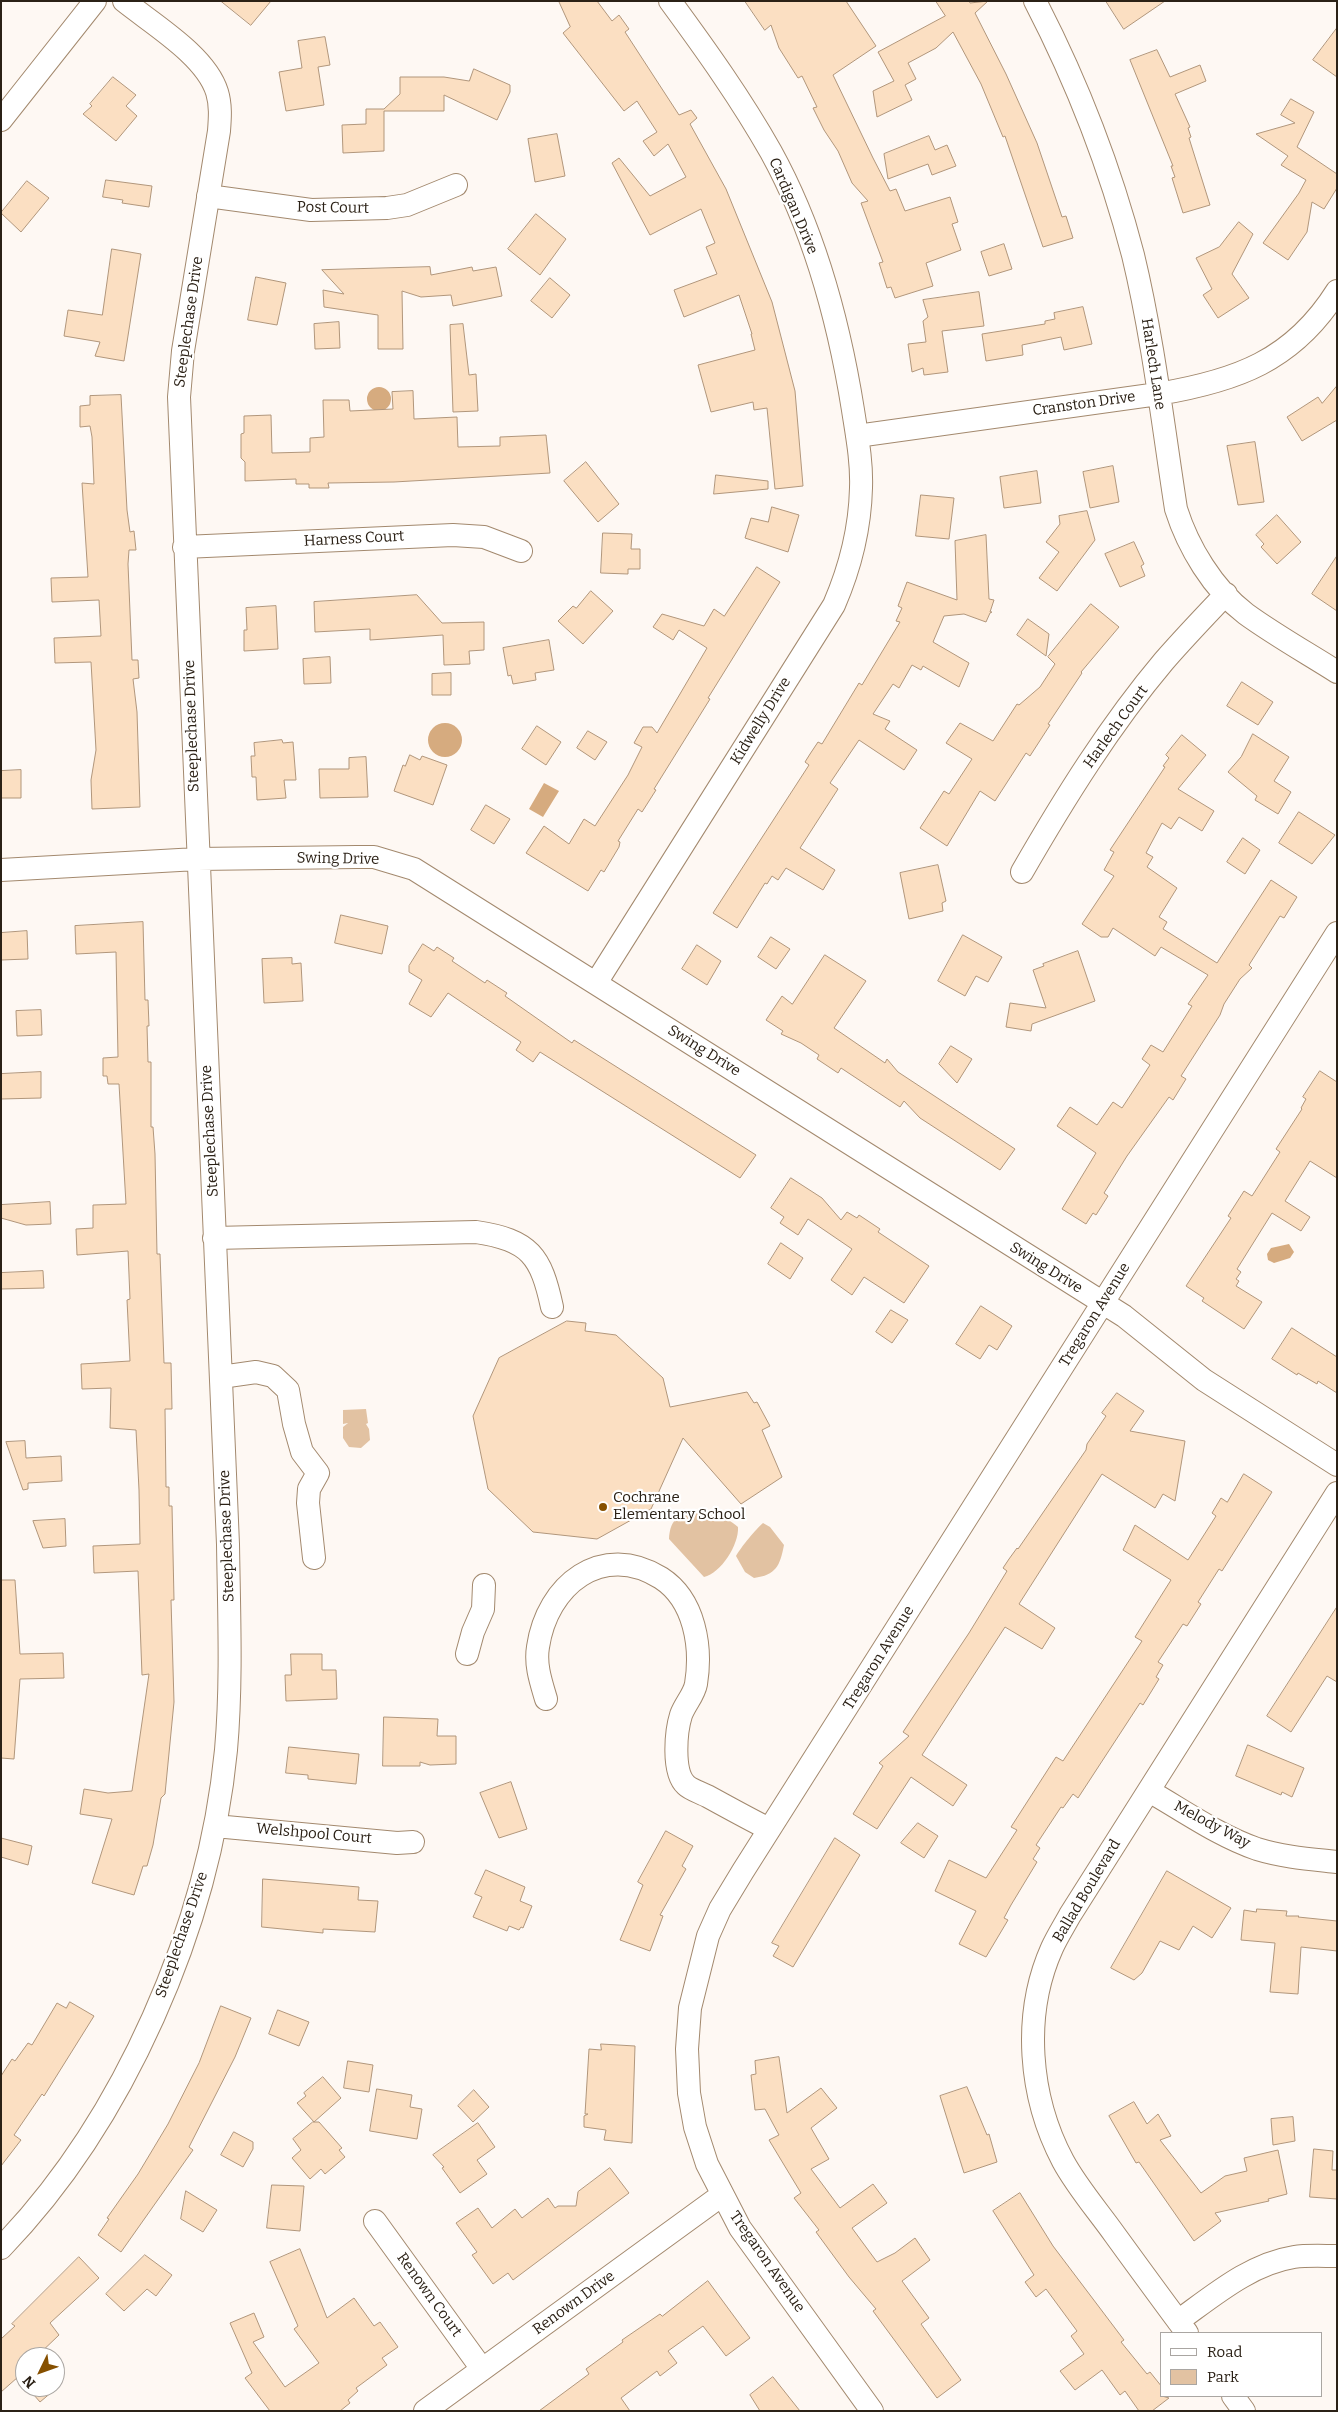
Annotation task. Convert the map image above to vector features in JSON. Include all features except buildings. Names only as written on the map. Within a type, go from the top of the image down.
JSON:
[{"type":"street","points":[[1,120],[95,1]]},
{"type":"street","name":"Steeplechase Drive","points":[[1,2248],[66,2169],[114,2095],[153,2019],[191,1919],[215,1826],[226,1752],[230,1683],[228,1544],[197,859],[179,397],[183,351],[220,131],[220,107],[212,79],[192,55],[124,1]]},
{"type":"street","name":"Cardigan Drive","points":[[670,1],[718,66],[771,153],[807,232],[830,304],[849,384],[857,436]]},
{"type":"street","name":"Harlech Lane","points":[[1035,1],[1056,42],[1089,120],[1116,194],[1144,304],[1176,509],[1184,532],[1194,554],[1226,594],[1245,613],[1337,672]]},
{"type":"street","name":"Post Court","points":[[208,196],[311,210],[386,208],[407,205],[456,185]]},
{"type":"street","name":"Cranston Drive","points":[[857,436],[1158,394],[1233,377],[1278,354],[1295,342],[1322,314],[1337,291]]},
{"type":"street","name":"Kidwelly Drive","points":[[596,983],[834,605],[850,564],[856,536],[861,490],[857,436]]},
{"type":"street","name":"Harness Court","points":[[184,547],[453,535],[484,538],[520,551]]},
{"type":"street","name":"Harlech Court","points":[[1022,872],[1048,826],[1117,722],[1164,662],[1226,594]]},
{"type":"street","name":"Swing Drive","points":[[1,870],[197,859],[357,856],[394,862],[414,869],[1103,1304],[1156,1339],[1204,1380],[1337,1465]]},
{"type":"street","name":"Tregaron Avenue","points":[[872,2411],[740,2228],[707,2164],[695,2127],[689,2093],[687,2049],[690,2008],[708,1936],[720,1909],[769,1829],[1337,933]]},
{"type":"street","points":[[214,1238],[476,1232],[496,1235],[518,1243],[535,1257],[546,1278],[552,1307]]},
{"type":"street","points":[[221,1377],[256,1372],[273,1376],[288,1390],[294,1424],[302,1452],[318,1472],[309,1489],[308,1502],[314,1558]]},
{"type":"street","name":"Ballad Boulevard","points":[[1183,2327],[1064,2162],[1043,2113],[1037,2086],[1034,2052],[1037,1998],[1052,1948],[1070,1915],[1337,1493]]},
{"type":"street","points":[[546,1699],[538,1672],[538,1648],[544,1622],[555,1598],[573,1579],[602,1565],[633,1567],[661,1578],[681,1597],[693,1622],[698,1649],[696,1686],[681,1714],[677,1741],[678,1768],[685,1784],[769,1829]]},
{"type":"street","points":[[467,1654],[473,1632],[483,1610],[484,1585]]},
{"type":"street","name":"Melody Way","points":[[1149,1791],[1236,1840],[1257,1848],[1287,1856],[1337,1862]]},
{"type":"street","name":"Welshpool Court","points":[[215,1826],[413,1842]]},
{"type":"street","name":"Renown Drive","points":[[425,2411],[722,2195]]},
{"type":"street","name":"Renown Court","points":[[375,2221],[482,2370]]},
{"type":"street","points":[[1183,2327],[1236,2281],[1274,2262],[1294,2257],[1337,2256]]},
{"type":"street","points":[[1234,2397],[1244,2411]]},
{"type":"green space","points":[[366,1409],[368,1423],[366,1424],[369,1429],[370,1440],[361,1448],[349,1447],[343,1438],[343,1427],[348,1423],[343,1424],[343,1410]]},
{"type":"green space","points":[[690,1513],[721,1517],[738,1527],[736,1542],[728,1557],[717,1570],[704,1577],[669,1539],[674,1521]]},
{"type":"green space","points":[[763,1523],[770,1527],[784,1545],[781,1559],[776,1568],[767,1575],[754,1578],[745,1572],[736,1556]]},
{"type":"shaded area","points":[[379,387],[387,391],[391,399],[387,407],[379,411],[371,407],[367,399],[371,391]]},
{"type":"shaded area","points":[[445,723],[452,724],[457,728],[461,733],[461,747],[457,752],[452,756],[445,757],[438,756],[433,752],[429,747],[428,740],[429,733],[433,728],[438,724]]},
{"type":"shaded area","points":[[544,783],[559,791],[543,817],[529,809]]},
{"type":"shaded area","points":[[1289,1244],[1294,1252],[1290,1258],[1274,1263],[1268,1260],[1267,1254],[1271,1248]]},
{"type":"place","name":"Cochrane Elementary School","points":[[603,1507]]}]
